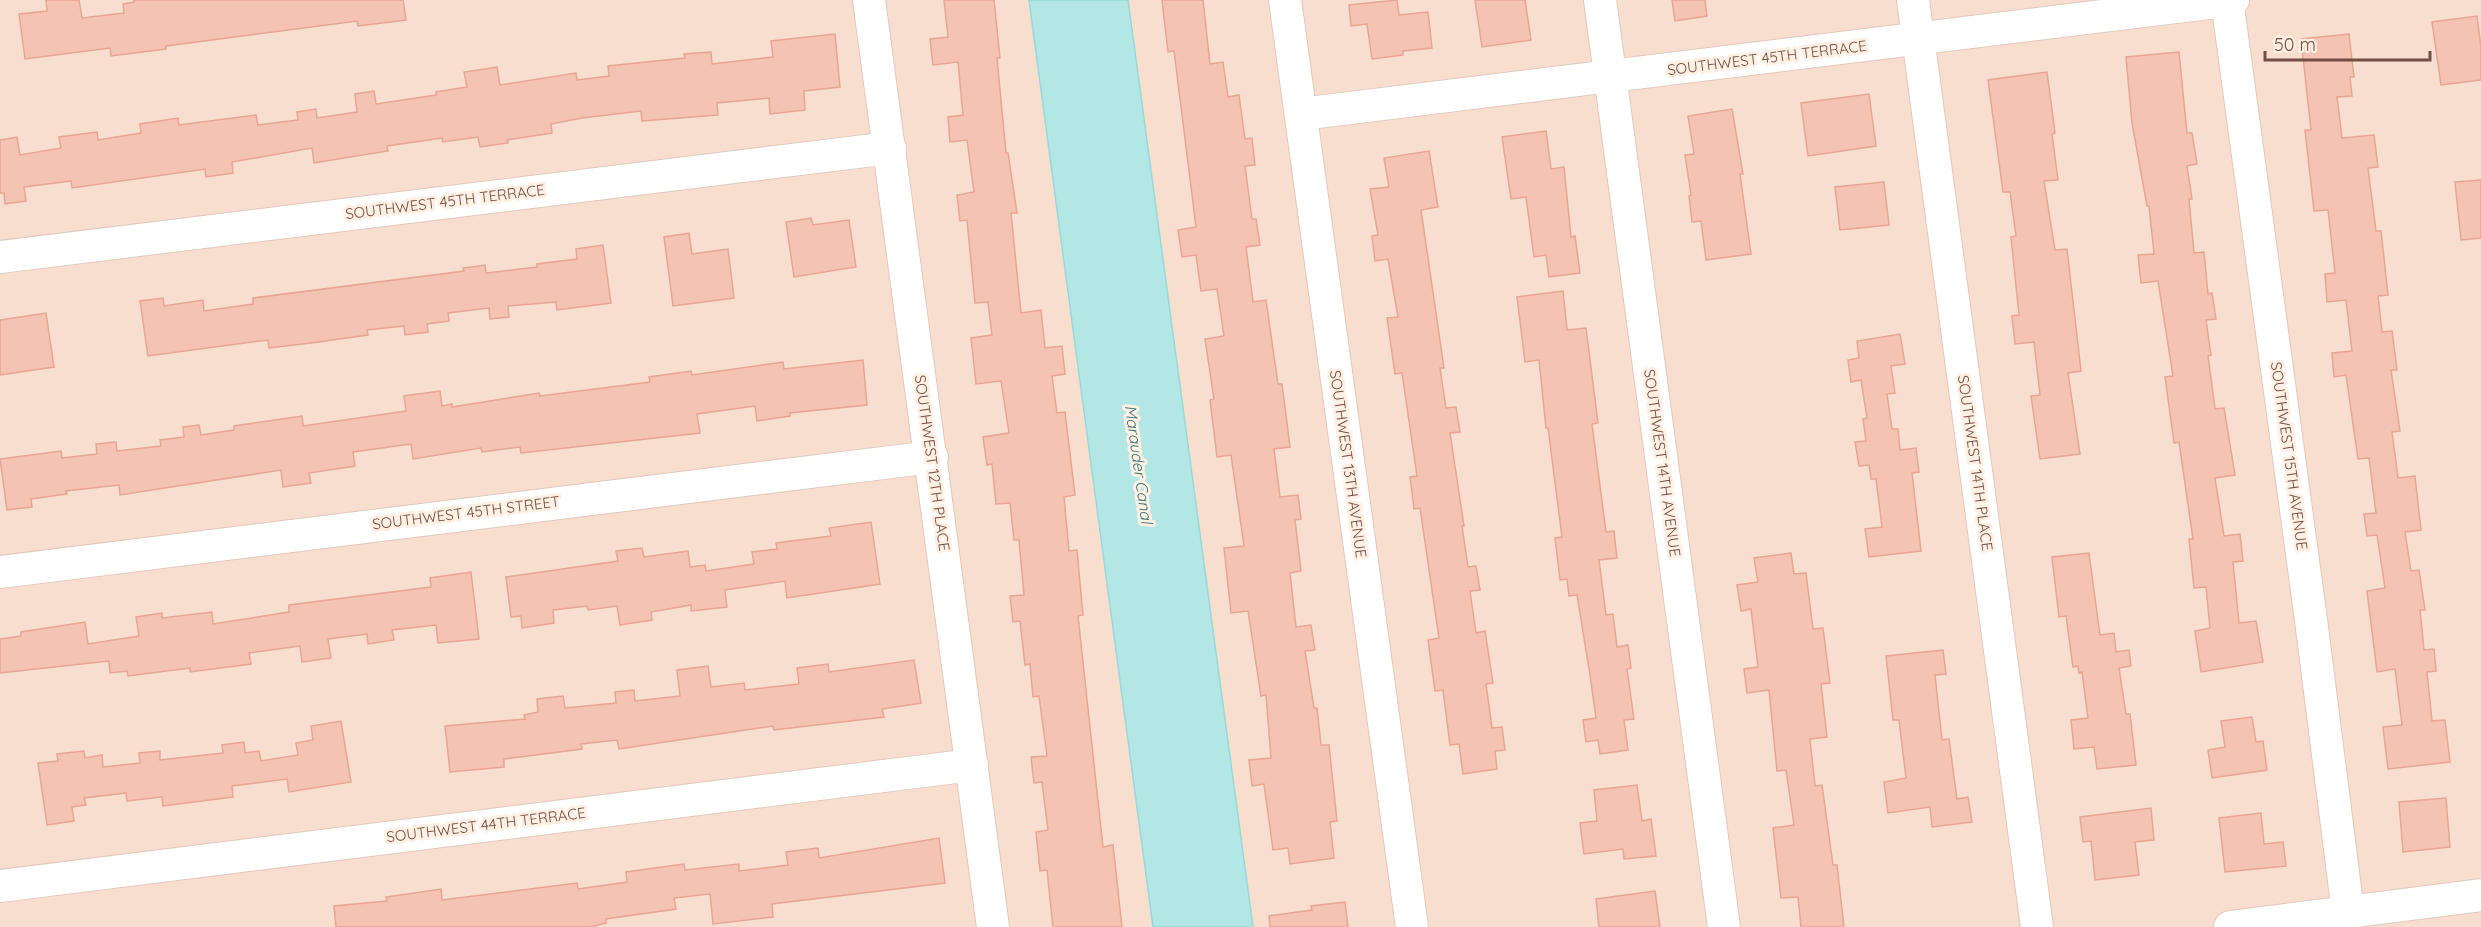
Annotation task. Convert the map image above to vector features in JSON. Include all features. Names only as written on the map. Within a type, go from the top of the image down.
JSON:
[{"type":"street","name":"SOUTHWEST 12TH PLACE","points":[[869,0],[932,457],[993,927]]},
{"type":"street","name":"SOUTHWEST 13TH AVENUE","points":[[1286,0],[1412,927]]},
{"type":"street","name":"SOUTHWEST 14TH AVENUE","points":[[1600,0],[1724,927]]},
{"type":"street","name":"SOUTHWEST 14TH PLACE","points":[[1913,0],[2037,927]]},
{"type":"street","name":"SOUTHWEST 15TH AVENUE","points":[[2227,0],[2348,912]]},
{"type":"street","name":"SOUTHWEST 45TH TERRACE","points":[[1301,114],[2233,0]]},
{"type":"street","name":"SOUTHWEST 45TH TERRACE","points":[[0,257],[890,148]]},
{"type":"street","name":"SOUTHWEST 45TH STREET","points":[[0,572],[932,457]]},
{"type":"street","name":"SOUTHWEST 44TH TERRACE","points":[[0,886],[972,765]]},
{"type":"street","points":[[2230,927],[2481,895]]},
{"type":"shaded area","points":[[0,0],[1029,0],[1153,927],[0,927]]},
{"type":"shaded area","points":[[1128,0],[2481,0],[2481,927],[1253,927]]},
{"type":"water","name":"Marauder Canal","points":[[1029,0],[1128,0],[1253,927],[1153,927]]},
{"type":"building","points":[[46,0],[79,0],[82,18],[124,13],[123,4],[134,2],[134,0],[403,0],[406,20],[358,26],[357,21],[166,46],[166,49],[111,56],[110,48],[25,59],[19,14],[47,11]]},
{"type":"building","points":[[944,0],[994,0],[1006,153],[1008,153],[1017,213],[1011,213],[1021,313],[1041,310],[1045,348],[1062,346],[1065,374],[1052,376],[1057,413],[1065,412],[1075,495],[1064,497],[1069,551],[1077,550],[1083,615],[1078,616],[1103,847],[1113,845],[1122,927],[1053,927],[1047,870],[1040,871],[1036,832],[1048,830],[1042,782],[1034,783],[1031,757],[1047,756],[1039,696],[1033,697],[1030,664],[1025,665],[1020,621],[1013,622],[1010,596],[1024,595],[1019,540],[1014,540],[1010,503],[996,504],[992,464],[987,465],[983,437],[1009,433],[1001,381],[976,384],[971,338],[992,335],[988,302],[975,303],[967,220],[960,221],[957,195],[974,192],[967,140],[950,142],[948,117],[963,115],[958,62],[933,65],[930,39],[948,37]]},
{"type":"building","points":[[1162,0],[1203,0],[1210,64],[1223,62],[1228,97],[1239,95],[1245,139],[1252,138],[1255,165],[1245,166],[1252,219],[1256,219],[1260,245],[1246,247],[1253,302],[1266,300],[1278,384],[1282,384],[1290,447],[1274,449],[1280,497],[1298,495],[1301,519],[1295,520],[1301,571],[1290,573],[1296,627],[1311,625],[1315,650],[1305,651],[1314,708],[1317,708],[1321,745],[1329,745],[1337,821],[1330,822],[1334,858],[1290,864],[1288,848],[1273,850],[1264,784],[1252,786],[1249,760],[1271,758],[1266,695],[1261,696],[1248,611],[1231,613],[1224,548],[1244,546],[1231,455],[1217,457],[1210,400],[1214,399],[1205,339],[1224,336],[1217,289],[1201,291],[1196,255],[1182,257],[1178,230],[1196,227],[1174,51],[1168,52]]},
{"type":"building","points":[[1397,0],[1399,15],[1428,12],[1432,48],[1403,51],[1403,55],[1372,59],[1367,24],[1351,26],[1349,5]]},
{"type":"building","points":[[1475,0],[1525,0],[1531,40],[1482,47]]},
{"type":"building","points":[[1672,0],[1705,0],[1707,16],[1675,21]]},
{"type":"building","points":[[2477,16],[2481,48],[2481,80],[2441,85],[2432,22]]},
{"type":"building","points":[[835,34],[840,87],[804,91],[805,110],[770,114],[769,98],[717,103],[718,115],[642,121],[641,111],[582,118],[551,124],[552,133],[480,147],[478,137],[443,142],[442,138],[387,146],[388,151],[314,163],[312,148],[232,162],[233,173],[206,177],[205,169],[72,188],[71,181],[24,187],[26,201],[5,204],[4,193],[0,193],[0,140],[17,137],[20,155],[61,148],[59,137],[97,132],[98,140],[141,133],[140,124],[178,118],[179,125],[256,115],[258,125],[298,120],[297,112],[316,109],[317,118],[357,112],[355,94],[374,91],[376,104],[436,95],[436,92],[467,87],[464,72],[497,67],[500,85],[576,73],[577,80],[609,76],[608,66],[685,58],[684,54],[711,52],[712,64],[773,57],[771,41]]},
{"type":"building","points":[[2349,34],[2354,77],[2350,77],[2352,96],[2337,97],[2342,138],[2374,135],[2378,167],[2368,168],[2376,231],[2381,231],[2388,295],[2378,296],[2382,332],[2392,331],[2397,370],[2391,370],[2400,431],[2392,432],[2398,478],[2415,476],[2421,530],[2405,532],[2411,571],[2419,570],[2425,610],[2420,610],[2424,650],[2434,649],[2436,671],[2427,672],[2432,721],[2445,720],[2450,762],[2388,769],[2383,727],[2402,725],[2395,669],[2377,672],[2367,591],[2385,588],[2377,535],[2367,536],[2364,514],[2376,513],[2369,458],[2358,459],[2346,375],[2334,377],[2332,353],[2352,351],[2346,300],[2327,302],[2325,274],[2335,273],[2328,210],[2314,211],[2305,130],[2311,130],[2301,39]]},
{"type":"building","points":[[2179,52],[2187,133],[2192,133],[2197,164],[2187,166],[2192,199],[2189,199],[2194,253],[2204,252],[2208,294],[2212,293],[2216,319],[2206,320],[2211,355],[2208,356],[2215,409],[2224,408],[2235,475],[2215,478],[2224,536],[2240,534],[2243,561],[2233,562],[2239,623],[2256,621],[2263,662],[2201,672],[2195,631],[2210,628],[2206,587],[2194,588],[2189,539],[2193,539],[2179,442],[2174,443],[2165,377],[2173,376],[2158,281],[2141,283],[2138,255],[2154,254],[2149,206],[2147,206],[2132,123],[2126,57]]},
{"type":"building","points":[[2047,72],[2058,180],[2044,181],[2055,250],[2067,249],[2081,371],[2068,373],[2080,454],[2040,459],[2031,396],[2040,395],[2034,342],[2015,344],[2012,316],[2019,315],[2011,237],[2016,236],[2010,192],[2003,192],[1988,80]]},
{"type":"building","points":[[1869,94],[1876,146],[1808,156],[1801,103]]},
{"type":"building","points":[[1732,109],[1743,174],[1740,174],[1751,254],[1706,260],[1701,221],[1692,222],[1689,196],[1691,195],[1685,155],[1694,154],[1688,116]]},
{"type":"building","points":[[1546,131],[1551,169],[1564,167],[1571,237],[1575,236],[1580,273],[1549,277],[1546,255],[1534,257],[1526,197],[1511,199],[1502,137]]},
{"type":"building","points":[[1429,151],[1438,207],[1421,210],[1444,368],[1440,368],[1446,408],[1456,407],[1460,432],[1450,433],[1468,567],[1476,566],[1480,590],[1470,591],[1476,633],[1485,631],[1493,683],[1486,684],[1492,728],[1502,727],[1505,750],[1495,751],[1497,769],[1463,774],[1459,744],[1450,745],[1443,690],[1435,691],[1428,640],[1439,638],[1420,508],[1414,509],[1410,477],[1417,476],[1402,373],[1395,374],[1387,318],[1398,317],[1388,259],[1375,261],[1372,236],[1378,235],[1370,189],[1389,187],[1384,158]]},
{"type":"building","points":[[2481,180],[2481,238],[2461,240],[2455,182]]},
{"type":"building","points":[[1884,182],[1889,225],[1840,230],[1835,187]]},
{"type":"building","points":[[811,218],[813,225],[849,220],[856,267],[794,277],[786,222]]},
{"type":"building","points":[[689,233],[692,254],[728,249],[734,298],[673,306],[664,237]]},
{"type":"building","points":[[603,245],[611,303],[557,310],[556,302],[508,306],[509,317],[490,319],[489,308],[448,313],[449,321],[427,324],[428,332],[405,335],[404,326],[367,330],[368,335],[269,348],[268,340],[148,356],[140,301],[163,298],[164,306],[203,300],[204,311],[253,304],[253,298],[464,271],[463,268],[485,265],[486,273],[537,267],[537,264],[577,259],[576,249]]},
{"type":"building","points":[[1563,291],[1567,330],[1586,328],[1598,423],[1592,424],[1606,532],[1614,531],[1617,558],[1599,560],[1606,615],[1613,614],[1617,647],[1628,645],[1631,668],[1627,669],[1634,719],[1624,720],[1628,750],[1600,754],[1598,740],[1586,742],[1583,720],[1596,718],[1590,675],[1577,595],[1569,596],[1567,579],[1560,580],[1555,538],[1562,537],[1548,428],[1546,428],[1539,360],[1525,362],[1517,297]]},
{"type":"building","points":[[46,313],[54,367],[0,375],[0,320]]},
{"type":"building","points":[[1900,334],[1905,364],[1891,366],[1895,393],[1887,394],[1892,429],[1898,429],[1900,450],[1916,448],[1919,472],[1912,473],[1921,551],[1869,557],[1865,529],[1882,527],[1876,479],[1871,479],[1869,465],[1859,466],[1855,442],[1866,441],[1863,419],[1867,418],[1861,380],[1851,382],[1848,360],[1859,358],[1857,341]]},
{"type":"building","points":[[863,360],[867,405],[790,413],[790,416],[757,421],[755,406],[697,414],[700,433],[521,453],[520,447],[482,452],[481,448],[413,459],[411,444],[353,452],[355,466],[309,473],[311,483],[283,487],[281,470],[120,495],[119,485],[66,491],[67,494],[31,499],[32,507],[7,510],[0,459],[61,451],[62,458],[97,454],[96,444],[116,442],[117,451],[161,446],[160,440],[184,437],[183,427],[199,425],[201,435],[234,430],[234,426],[302,416],[303,426],[406,411],[404,396],[440,391],[442,406],[452,404],[452,407],[539,393],[540,396],[650,382],[649,377],[691,371],[692,375],[783,362],[784,369]]},
{"type":"building","points":[[871,522],[880,584],[787,598],[785,581],[725,590],[727,607],[691,611],[691,605],[651,612],[652,620],[620,625],[617,606],[588,610],[587,606],[553,610],[554,623],[522,628],[521,616],[511,617],[506,577],[618,561],[616,551],[642,548],[644,557],[688,551],[690,567],[705,565],[706,571],[754,564],[752,552],[777,549],[776,543],[831,536],[829,528]]},
{"type":"building","points":[[1791,553],[1794,574],[1806,573],[1813,629],[1823,628],[1830,683],[1821,684],[1827,737],[1810,739],[1815,786],[1822,785],[1833,865],[1837,865],[1844,927],[1801,927],[1798,897],[1781,898],[1773,828],[1794,825],[1786,770],[1777,771],[1769,690],[1747,693],[1744,669],[1758,667],[1751,609],[1741,611],[1737,585],[1758,582],[1754,558]]},
{"type":"building","points":[[2089,553],[2100,635],[2114,633],[2116,652],[2129,650],[2131,666],[2119,668],[2126,714],[2130,714],[2136,765],[2097,769],[2094,747],[2074,749],[2071,720],[2088,718],[2082,672],[2079,673],[2078,666],[2073,667],[2066,616],[2059,617],[2052,557]]},
{"type":"building","points":[[471,572],[479,639],[438,643],[436,625],[392,630],[394,640],[368,644],[367,634],[328,639],[331,658],[302,662],[300,646],[249,653],[251,664],[190,672],[190,668],[128,676],[127,671],[110,673],[109,661],[0,673],[0,639],[21,636],[21,632],[85,622],[88,644],[139,636],[136,617],[162,613],[162,618],[212,612],[213,624],[289,612],[289,605],[431,587],[430,578]]},
{"type":"building","points":[[1943,650],[1946,674],[1935,675],[1942,740],[1949,739],[1957,799],[1968,797],[1972,822],[1932,827],[1930,807],[1888,813],[1884,782],[1906,778],[1899,720],[1893,720],[1886,656]]},
{"type":"building","points":[[914,660],[921,703],[882,709],[884,717],[774,730],[773,726],[619,749],[617,740],[581,744],[582,749],[504,759],[504,767],[450,772],[445,726],[525,719],[524,715],[538,712],[537,699],[563,696],[565,708],[616,703],[615,692],[634,690],[635,701],[680,696],[677,670],[708,666],[711,687],[744,683],[745,690],[799,684],[797,668],[828,664],[829,672]]},
{"type":"building","points":[[2252,717],[2256,742],[2263,741],[2267,770],[2212,778],[2208,750],[2225,747],[2221,721]]},
{"type":"building","points":[[341,721],[351,782],[289,792],[287,779],[232,786],[233,797],[163,806],[162,797],[127,801],[126,793],[84,798],[86,805],[72,807],[74,821],[47,825],[38,763],[58,761],[57,754],[84,751],[85,758],[102,755],[103,767],[140,763],[139,753],[160,751],[160,760],[223,753],[222,745],[244,742],[245,753],[259,751],[261,761],[298,755],[296,743],[313,740],[311,726]]},
{"type":"building","points":[[1637,785],[1642,821],[1651,819],[1656,856],[1624,859],[1623,849],[1584,854],[1580,823],[1597,821],[1594,790]]},
{"type":"building","points":[[2446,798],[2450,847],[2403,852],[2399,802]]},
{"type":"building","points":[[2151,808],[2154,840],[2135,842],[2139,875],[2095,880],[2091,841],[2083,842],[2080,817]]},
{"type":"building","points":[[2261,813],[2264,844],[2283,842],[2286,866],[2225,872],[2219,818]]},
{"type":"building","points":[[939,838],[945,883],[772,904],[773,917],[713,924],[710,894],[674,898],[676,909],[606,919],[606,923],[590,927],[336,927],[334,906],[387,901],[386,897],[441,889],[442,900],[577,883],[578,889],[627,882],[626,872],[684,864],[685,870],[739,864],[739,871],[788,865],[786,852],[818,848],[819,858]]},
{"type":"building","points":[[1655,891],[1660,927],[1599,927],[1596,899]]},
{"type":"building","points":[[1345,902],[1348,927],[1270,927],[1269,916],[1312,910],[1311,906]]}]
